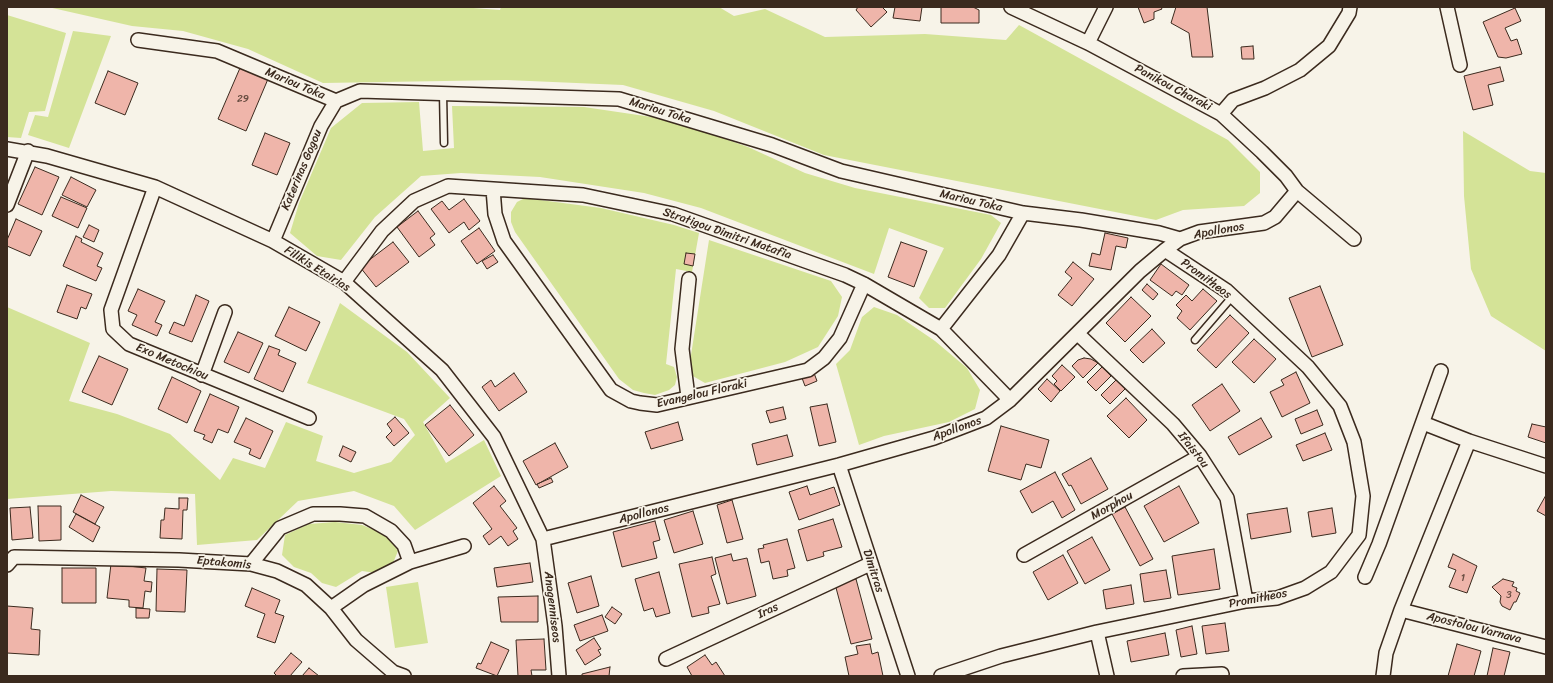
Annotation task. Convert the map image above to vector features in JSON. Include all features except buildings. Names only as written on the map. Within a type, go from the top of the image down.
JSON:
[{"type":"street","name":"Panikou Charaki","points":[[1011,7],[1088,43],[1221,114],[1233,100],[1265,88],[1300,70],[1329,46],[1349,13],[1350,7]]},
{"type":"street","points":[[1088,43],[1106,7]]},
{"type":"street","points":[[1447,7],[1460,65]]},
{"type":"street","name":"Mariou Toka","points":[[138,40],[217,52],[336,101],[360,91],[619,99],[772,145],[841,170],[1023,213],[1151,231],[1180,239]]},
{"type":"street","name":"Katerinas Gogou","points":[[273,241],[321,126],[336,101]]},
{"type":"street","points":[[1221,114],[1286,176],[1297,192],[1354,239]]},
{"type":"street","name":"Filikis Etairias","points":[[7,148],[28,151],[155,187],[273,241],[344,282],[442,370],[494,437],[543,539]]},
{"type":"street","points":[[7,205],[28,151]]},
{"type":"street","name":"Stratigou Dimitri Matafia","points":[[344,282],[382,231],[414,202],[448,186],[583,195],[673,214],[845,275],[864,284],[941,328],[1010,400]]},
{"type":"street","name":"Exo Metochiou","points":[[155,187],[111,310],[113,329],[129,344],[309,418]]},
{"type":"street","name":"Evangelou Floraki","points":[[493,189],[495,214],[504,241],[611,390],[631,401],[646,405],[657,405],[808,370],[824,358],[840,338],[864,284]]},
{"type":"street","name":"Apollonos","points":[[543,539],[839,465],[934,438],[986,418],[1010,400],[1140,271],[1180,239],[1199,232],[1264,223],[1275,217],[1297,192]]},
{"type":"street","points":[[941,328],[999,255],[1023,213]]},
{"type":"street","name":"Promitheos","points":[[941,676],[1001,656],[1097,632],[1246,601],[1277,598],[1305,588],[1331,572],[1359,535],[1363,496],[1354,442],[1340,406],[1308,367],[1227,291],[1165,250]]},
{"type":"street","points":[[688,397],[682,349],[689,279]]},
{"type":"street","points":[[202,375],[225,312]]},
{"type":"street","name":"Ifaistou","points":[[1078,334],[1173,424],[1200,456],[1227,498],[1246,601]]},
{"type":"street","points":[[1365,577],[1379,544],[1441,371]]},
{"type":"street","points":[[1423,423],[1469,441],[1546,466]]},
{"type":"street","points":[[1383,676],[1386,653],[1469,441]]},
{"type":"street","name":"Morphou","points":[[1024,555],[1200,456]]},
{"type":"street","name":"Dimitras","points":[[839,465],[870,564],[908,676]]},
{"type":"street","points":[[251,564],[280,528],[314,514],[365,516],[391,531],[404,545],[410,562]]},
{"type":"street","points":[[1359,535],[1379,544]]},
{"type":"street","name":"Anagenniseos","points":[[543,539],[555,626],[559,676]]},
{"type":"street","points":[[331,608],[364,585],[410,562],[464,546]]},
{"type":"street","name":"Eptakomis","points":[[7,565],[14,557],[179,560],[251,564],[276,571],[306,585],[331,608],[356,640],[393,672],[404,676]]},
{"type":"street","name":"Iras","points":[[666,659],[870,564]]},
{"type":"street","name":"Apostolou Varnava","points":[[1402,610],[1546,647]]},
{"type":"street","points":[[1097,632],[1107,676]]},
{"type":"street","points":[[1183,676],[1222,674]]},
{"type":"lane","points":[[443,94],[444,143]]},
{"type":"lane","points":[[1195,340],[1232,297]]},
{"type":"green space","points":[[48,7],[460,7],[500,10],[501,7],[719,7],[734,16],[765,9],[825,37],[925,34],[1006,40],[1019,25],[1228,140],[1260,172],[1260,193],[1244,206],[1183,210],[1156,220],[824,155],[714,111],[623,85],[506,80],[323,83],[248,49],[183,31],[132,26]]},
{"type":"green space","points":[[7,15],[66,33],[45,111],[29,112],[21,138],[7,137]]},
{"type":"green space","points":[[73,31],[111,36],[69,148],[28,135],[35,115],[48,117]]},
{"type":"green space","points":[[419,102],[423,151],[454,148],[452,106],[584,107],[672,120],[748,147],[805,173],[855,188],[991,215],[1001,223],[981,259],[945,308],[929,308],[919,298],[944,248],[889,228],[874,274],[701,208],[644,193],[540,177],[461,173],[421,176],[375,217],[341,260],[317,256],[290,233],[299,203],[331,128],[362,103]]},
{"type":"green space","points":[[1463,131],[1530,171],[1546,173],[1546,351],[1491,316],[1471,269],[1464,196]]},
{"type":"green space","points":[[525,198],[601,208],[674,225],[699,233],[692,272],[676,269],[666,364],[674,367],[677,377],[675,385],[669,390],[655,395],[644,393],[633,390],[619,379],[515,232],[511,222],[511,212],[517,202]]},
{"type":"green space","points":[[709,240],[831,281],[842,297],[838,316],[818,347],[785,362],[705,383],[691,375],[691,355]]},
{"type":"green space","points":[[340,303],[407,352],[450,398],[423,422],[446,463],[484,440],[501,476],[415,530],[394,506],[354,491],[298,501],[257,540],[197,545],[195,494],[111,491],[7,499],[7,307],[90,343],[69,401],[117,414],[170,434],[220,480],[233,458],[265,468],[286,422],[323,436],[316,461],[354,473],[391,462],[415,435],[404,419],[307,383]]},
{"type":"green space","points":[[874,307],[897,315],[935,341],[967,368],[980,390],[975,409],[949,422],[884,436],[859,445],[836,364],[850,350],[862,317]]},
{"type":"green space","points":[[335,522],[362,525],[387,535],[398,551],[393,563],[376,573],[362,571],[336,587],[322,583],[311,573],[294,567],[282,555],[285,535],[309,524]]},
{"type":"green space","points":[[418,582],[428,643],[395,648],[386,587]]}]
